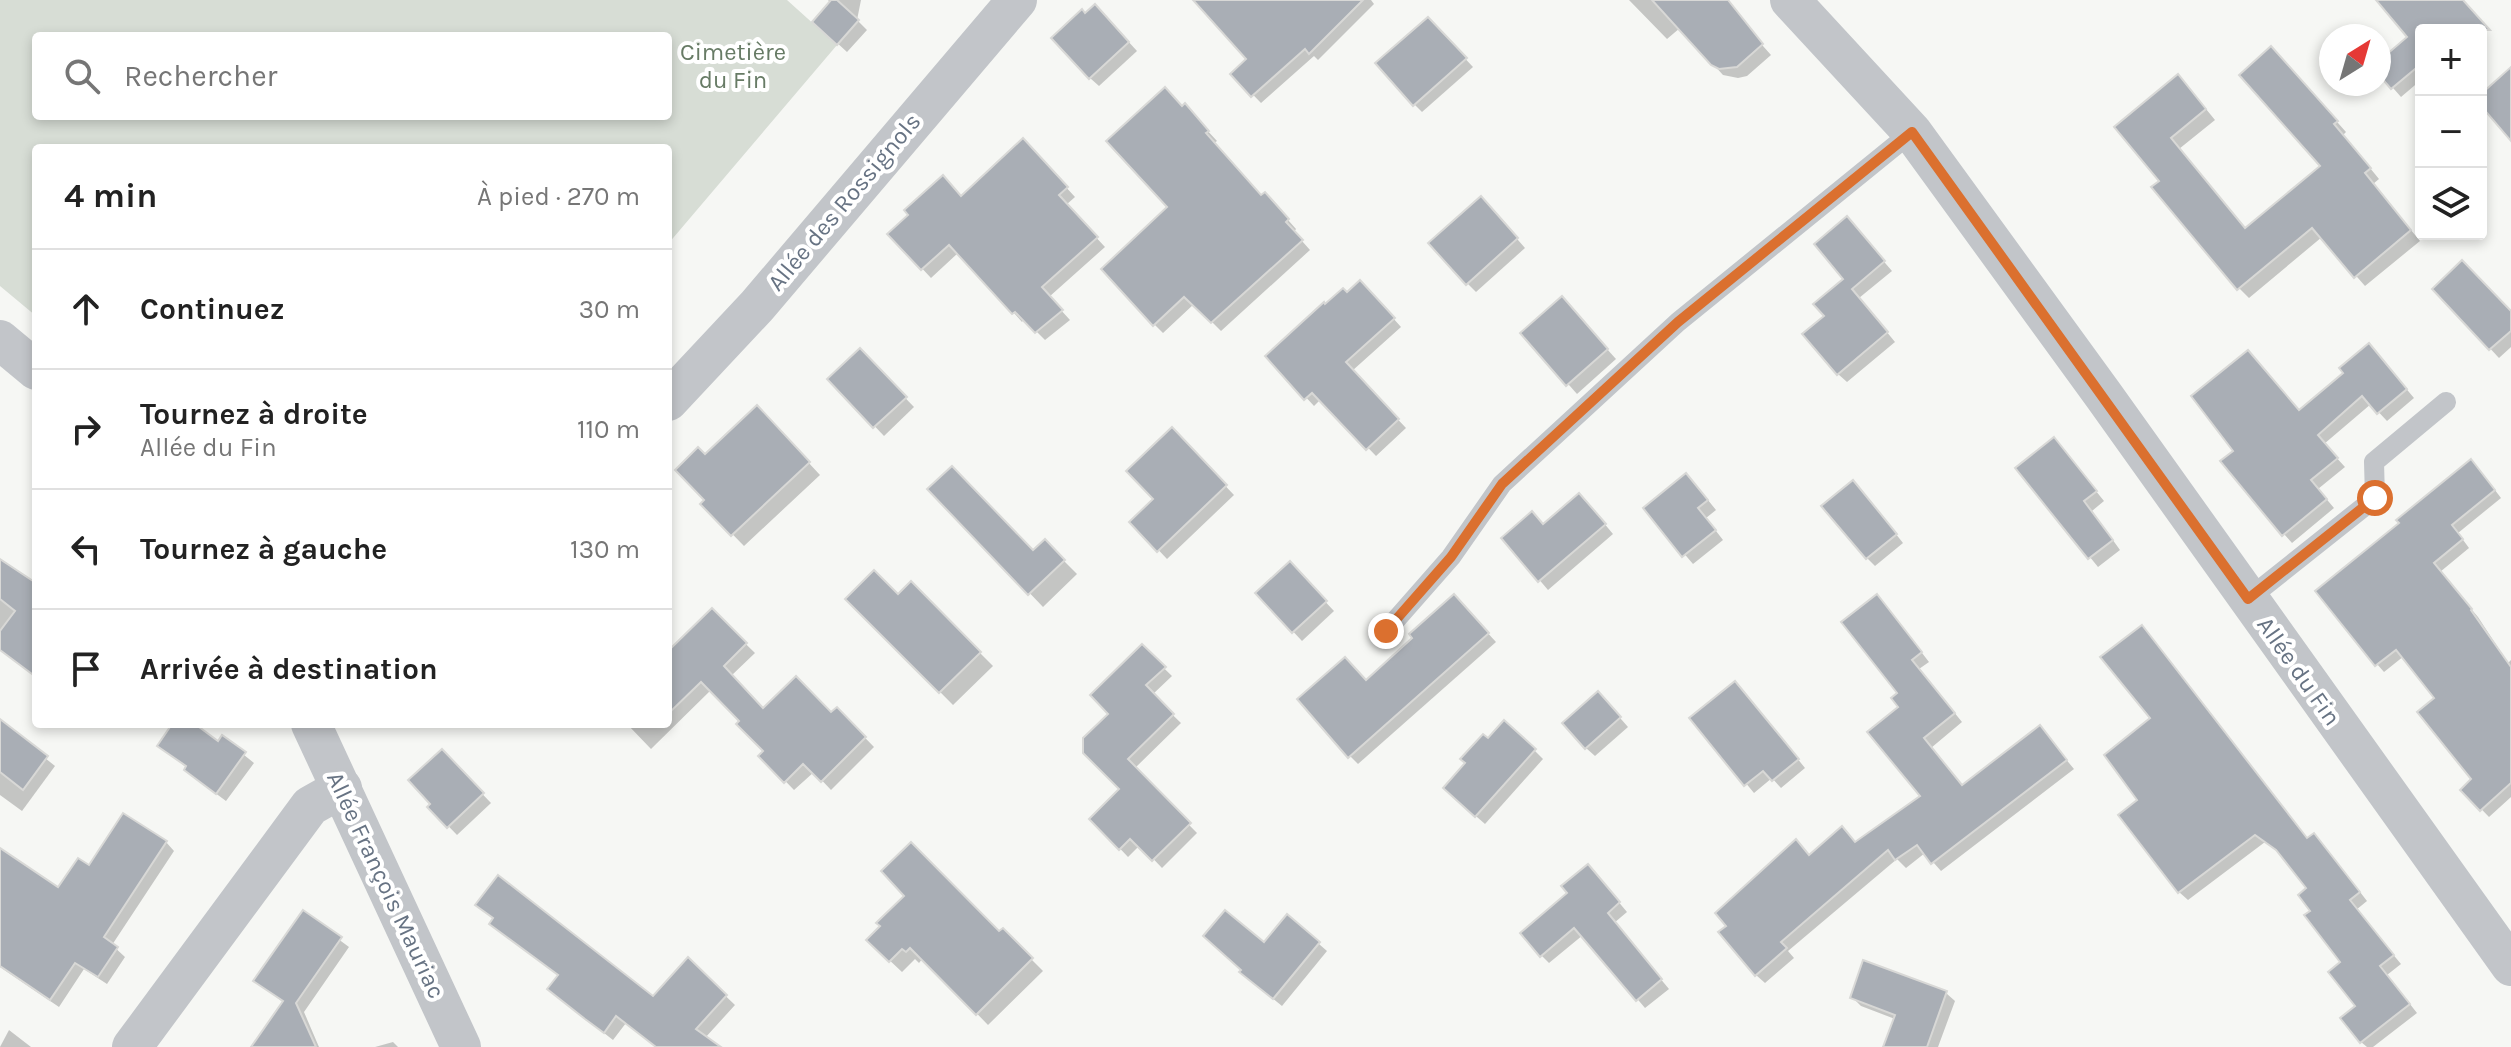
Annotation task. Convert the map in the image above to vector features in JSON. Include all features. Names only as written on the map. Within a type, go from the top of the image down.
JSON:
[{"type":"street","name":"Allée des Rossignols","points":[[672,397],[757,306],[1017,0]]},
{"type":"street","name":"Allée du Fin","points":[[1790,0],[1912,132],[2511,966]]},
{"type":"street","points":[[0,340],[32,367]]},
{"type":"street","name":"Allée François Mauriac","points":[[313,728],[461,1047]]},
{"type":"street","points":[[132,1047],[310,806],[342,788]]},
{"type":"lane","points":[[1386,631],[1451,557],[1502,484],[1678,322],[1912,132]]},
{"type":"lane","points":[[2248,599],[2375,498],[2374,462],[2446,402]]},
{"type":"green space","name":"Cimetière du Fin","points":[[0,0],[787,0],[837,45],[672,239],[672,144],[32,144],[32,313],[0,286]]},
{"type":"building","points":[[831,0],[837,0],[859,20],[837,45],[812,22]]},
{"type":"building","points":[[1193,0],[1363,0],[1309,54],[1305,49],[1251,97],[1230,74],[1246,59]]},
{"type":"building","points":[[1652,0],[1728,0],[1763,44],[1737,67],[1719,69],[1711,65]]},
{"type":"building","points":[[2376,0],[2463,0],[2485,24],[2415,24],[2415,69],[2391,89],[2391,51],[2407,37]]},
{"type":"building","points":[[1095,4],[1129,42],[1089,79],[1051,38],[1082,9],[1085,13]]},
{"type":"building","points":[[1428,17],[1467,58],[1413,106],[1375,63]]},
{"type":"building","points":[[2271,46],[2338,121],[2334,124],[2371,168],[2365,173],[2411,230],[2354,278],[2312,228],[2237,290],[2151,187],[2159,181],[2114,127],[2178,74],[2206,109],[2171,138],[2245,228],[2320,166],[2239,75]]},
{"type":"building","points":[[2511,67],[2511,141],[2487,113],[2487,89]]},
{"type":"building","points":[[1165,87],[1182,106],[1185,103],[1209,131],[1206,133],[1261,195],[1265,192],[1303,240],[1211,323],[1184,297],[1153,326],[1101,269],[1167,207],[1106,141]]},
{"type":"building","points":[[1023,138],[1068,187],[1059,195],[1098,237],[1042,287],[1063,310],[1035,333],[1015,312],[1012,314],[949,245],[921,270],[887,234],[908,215],[904,210],[943,175],[961,196]]},
{"type":"building","points":[[1481,196],[1518,238],[1466,285],[1428,243]]},
{"type":"building","points":[[1847,216],[1885,261],[1852,289],[1888,332],[1837,375],[1802,334],[1824,316],[1813,304],[1843,279],[1814,244]]},
{"type":"building","points":[[2462,260],[2511,311],[2511,331],[2489,350],[2432,289]]},
{"type":"building","points":[[1360,280],[1395,318],[1346,362],[1399,419],[1366,450],[1312,393],[1304,400],[1265,356],[1324,302],[1343,288],[1347,292]]},
{"type":"building","points":[[1562,296],[1608,349],[1566,386],[1520,333]]},
{"type":"building","points":[[2369,343],[2407,389],[2377,414],[2362,396],[2318,435],[2338,458],[2311,480],[2327,499],[2282,536],[2220,461],[2233,451],[2191,396],[2248,350],[2299,410],[2343,373],[2339,368]]},
{"type":"building","points":[[860,348],[907,397],[873,428],[827,379]]},
{"type":"building","points":[[757,405],[810,462],[731,536],[700,504],[704,500],[675,470],[698,447],[705,454]]},
{"type":"building","points":[[1172,427],[1227,485],[1157,552],[1129,522],[1153,499],[1126,471]]},
{"type":"building","points":[[2054,437],[2097,491],[2084,501],[2113,540],[2088,559],[2015,468]]},
{"type":"building","points":[[2471,459],[2495,490],[2452,525],[2463,539],[2434,563],[2472,609],[2511,667],[2511,783],[2480,811],[2460,790],[2471,779],[2417,712],[2434,698],[2396,650],[2375,666],[2315,591]]},
{"type":"building","points":[[952,466],[1033,550],[1045,539],[1065,560],[1028,595],[927,489]]},
{"type":"building","points":[[1686,473],[1708,500],[1698,508],[1716,530],[1682,557],[1643,508]]},
{"type":"building","points":[[1853,480],[1897,534],[1866,559],[1821,506]]},
{"type":"building","points":[[1579,493],[1606,524],[1538,582],[1501,538],[1532,511],[1543,524]]},
{"type":"building","points":[[0,559],[32,580],[32,674],[0,650],[0,631],[15,611],[0,599]]},
{"type":"building","points":[[1290,561],[1327,601],[1292,633],[1255,593]]},
{"type":"building","points":[[874,570],[898,594],[911,581],[981,652],[939,693],[845,599]]},
{"type":"building","points":[[1454,594],[1489,633],[1348,758],[1297,699],[1345,657],[1366,680],[1412,638],[1409,634]]},
{"type":"building","points":[[1877,594],[1922,652],[1912,660],[1955,713],[1924,738],[1962,785],[2040,725],[2067,760],[1931,864],[1917,845],[1895,860],[1888,850],[1781,942],[1787,948],[1755,976],[1718,932],[1726,926],[1715,913],[1796,839],[1809,855],[1842,826],[1855,842],[1920,796],[1867,732],[1898,707],[1891,698],[1897,693],[1841,622]]},
{"type":"building","points":[[712,608],[747,643],[724,666],[763,708],[796,676],[831,712],[837,707],[866,737],[821,782],[803,764],[784,783],[758,756],[763,751],[736,724],[739,721],[701,682],[672,710],[672,647]]},
{"type":"building","points":[[2142,625],[2307,838],[2314,833],[2360,892],[2350,900],[2394,955],[2380,966],[2410,1004],[2360,1043],[2340,1018],[2355,1006],[2328,972],[2340,962],[2304,915],[2310,911],[2298,895],[2306,888],[2276,850],[2255,835],[2178,893],[2118,815],[2137,800],[2104,755],[2150,718],[2100,657]]},
{"type":"building","points":[[1142,644],[1166,667],[1146,685],[1174,714],[1128,759],[1191,823],[1152,861],[1130,839],[1119,850],[1089,819],[1119,789],[1083,753],[1083,738],[1108,714],[1090,695]]},
{"type":"building","points":[[1735,681],[1799,759],[1772,781],[1763,771],[1744,786],[1689,718]]},
{"type":"building","points":[[1598,691],[1621,717],[1585,749],[1562,723]]},
{"type":"building","points":[[0,719],[48,756],[23,790],[0,772]]},
{"type":"building","points":[[1504,720],[1536,749],[1475,817],[1443,788],[1465,763],[1460,759],[1483,734],[1488,738]]},
{"type":"building","points":[[169,728],[200,728],[218,741],[222,735],[246,752],[216,794],[184,770],[186,766],[157,746]]},
{"type":"building","points":[[442,749],[484,793],[447,828],[408,780]]},
{"type":"building","points":[[123,813],[167,841],[104,937],[118,947],[98,977],[75,963],[50,1000],[0,966],[0,848],[58,887],[78,858],[89,865]]},
{"type":"building","points":[[911,842],[999,931],[1003,928],[1033,958],[976,1015],[910,948],[906,952],[902,949],[889,962],[866,940],[880,926],[876,923],[904,896],[881,871]]},
{"type":"building","points":[[1588,864],[1620,902],[1608,913],[1662,979],[1636,1001],[1574,928],[1540,957],[1520,933],[1567,893],[1561,886]]},
{"type":"building","points":[[498,875],[653,996],[688,957],[727,995],[696,1029],[721,1047],[656,1047],[616,1016],[604,1033],[585,1019],[547,989],[558,975],[489,924],[493,918],[475,905]]},
{"type":"building","points":[[303,910],[342,937],[296,1003],[316,1047],[251,1047],[283,1001],[253,981]]},
{"type":"building","points":[[1225,910],[1264,942],[1287,914],[1320,942],[1273,999],[1239,972],[1241,970],[1203,936]]},
{"type":"building","points":[[1863,960],[1947,991],[1927,1047],[1883,1047],[1895,1015],[1850,998]]},
{"type":"route","points":[[1386,631],[1451,557],[1502,484],[1678,322],[1912,132],[2248,599],[2375,498]]}]
